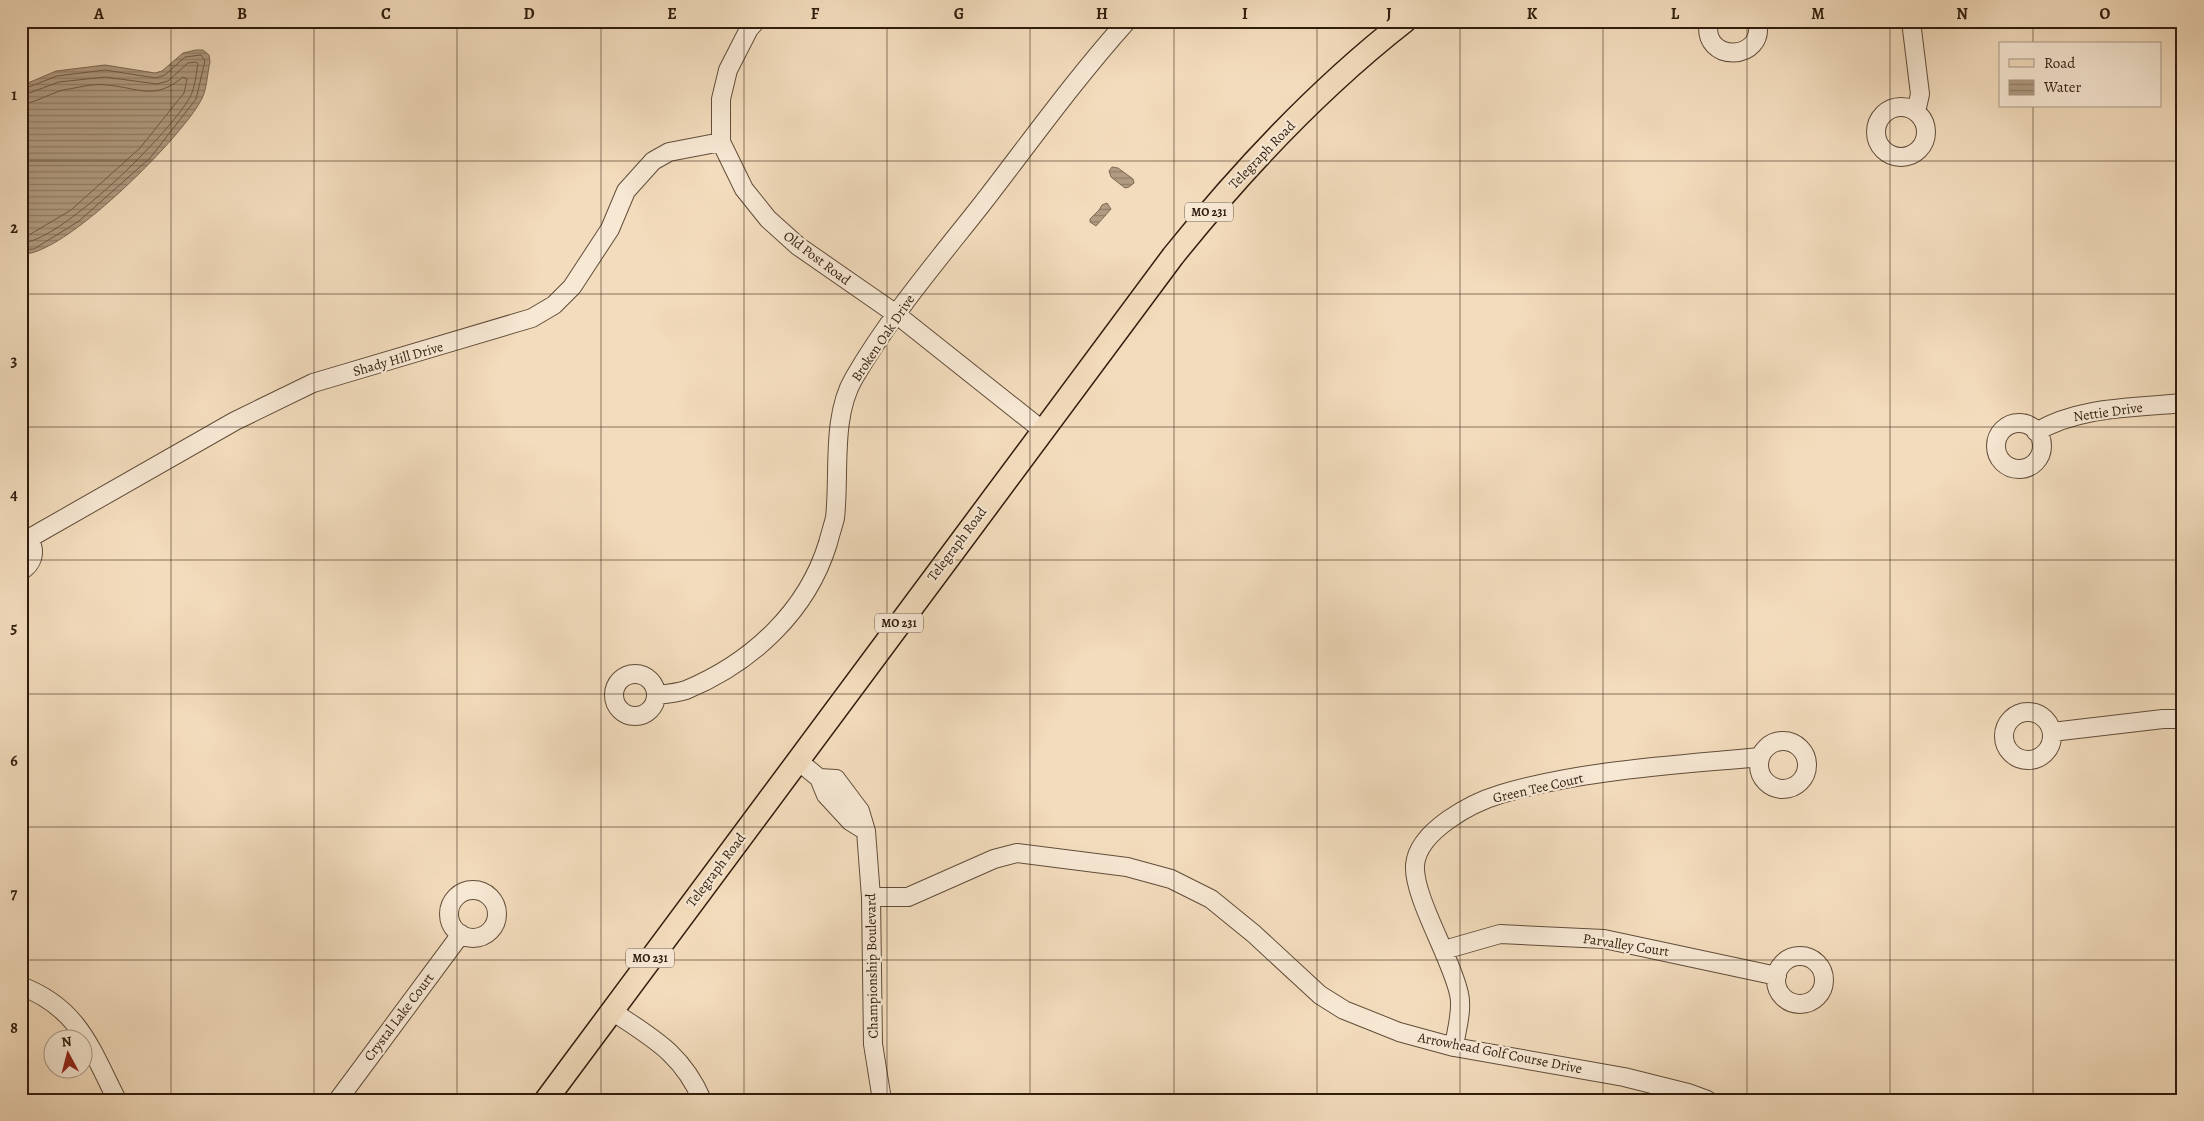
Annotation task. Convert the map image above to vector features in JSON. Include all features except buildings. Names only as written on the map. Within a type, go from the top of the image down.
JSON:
[{"type":"main road","name":"Telegraph Road","points":[[546,1100],[1173,256],[1273,140],[1405,21]]},
{"type":"street","name":"Old Post Road","points":[[756,21],[749,29],[728,70],[721,99],[721,142],[744,189],[768,219],[798,246],[896,314],[1042,430]]},
{"type":"street","name":"Broken Oak Drive","points":[[656,696],[684,691],[717,675],[753,651],[776,631],[795,609],[810,586],[822,561],[834,521],[838,482],[838,437],[845,400],[852,381],[896,314],[1090,62],[1127,21]]},
{"type":"street","points":[[1709,21],[1708,32],[1711,40],[1716,46],[1731,53],[1748,48],[1754,42],[1757,35],[1757,21]]},
{"type":"street","points":[[1911,21],[1920,94],[1916,112]]},
{"type":"street","name":"Shady Hill Drive","points":[[21,572],[28,567],[34,554],[25,537],[235,421],[313,383],[532,318],[554,305],[572,287],[610,229],[626,191],[653,161],[669,152],[721,142]]},
{"type":"street","name":"Nettie Drive","points":[[2036,432],[2050,424],[2087,412],[2183,403]]},
{"type":"street","points":[[2052,732],[2163,719],[2183,719]]},
{"type":"street","name":"Green Tee Court","points":[[1454,1047],[1460,996],[1444,950],[1424,903],[1415,866],[1418,852],[1425,840],[1456,814],[1500,794],[1564,780],[1666,766],[1760,757]]},
{"type":"street","name":"Championship Boulevard","points":[[797,760],[819,778],[826,796],[850,821],[866,831],[871,897],[873,1044],[882,1100]]},
{"type":"street","name":"Arrowhead Golf Course Drive","points":[[871,897],[908,897],[994,859],[1017,853],[1127,867],[1171,879],[1211,900],[1254,934],[1320,995],[1344,1010],[1399,1032],[1454,1047],[1624,1078],[1688,1093],[1706,1100]]},
{"type":"street","name":"Crystal Lake Court","points":[[338,1100],[461,934]]},
{"type":"street","name":"Parvalley Court","points":[[1444,950],[1500,934],[1604,939],[1777,976]]},
{"type":"street","points":[[21,986],[42,994],[62,1009],[80,1029],[117,1100]]},
{"type":"street","points":[[612,1011],[663,1044],[689,1074],[702,1100]]},
{"type":"water","points":[[203,50],[209,55],[210,62],[204,93],[188,119],[169,142],[118,193],[90,217],[63,237],[40,250],[21,254],[21,86],[56,71],[105,65],[155,73],[162,71],[183,53]]},
{"type":"water","points":[[1112,167],[1118,168],[1133,179],[1134,183],[1125,188],[1111,177],[1109,171]]},
{"type":"water","points":[[1107,203],[1111,209],[1096,226],[1090,222],[1090,219],[1102,205]]}]
